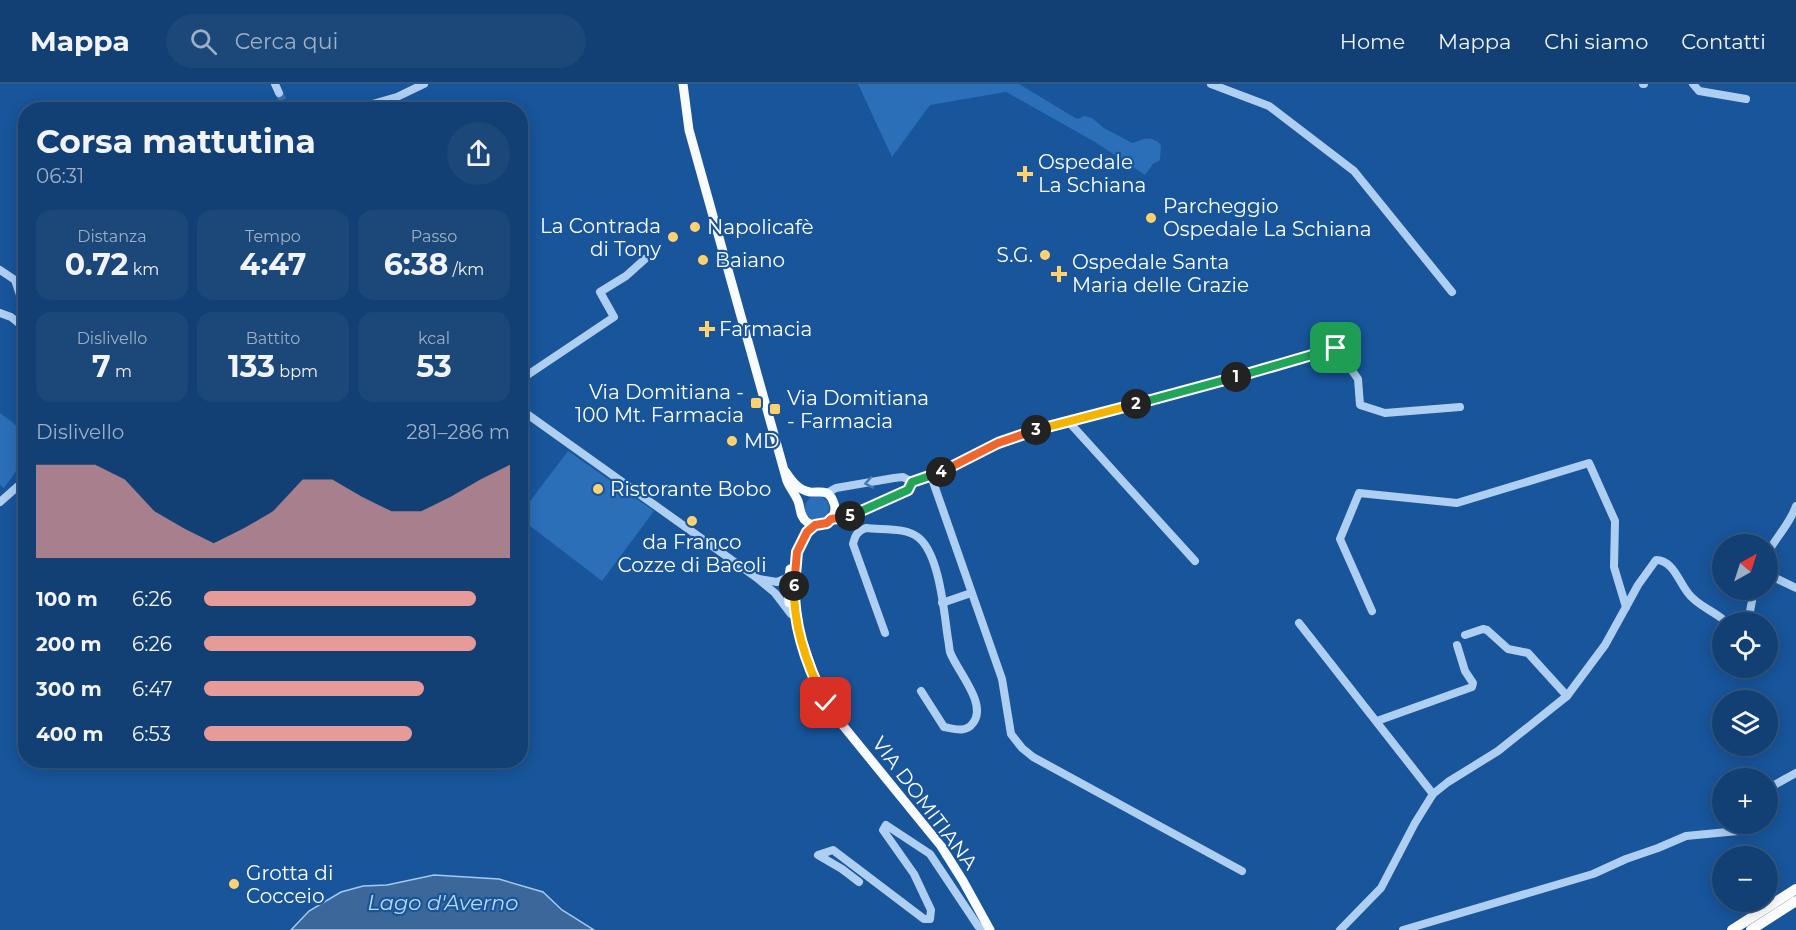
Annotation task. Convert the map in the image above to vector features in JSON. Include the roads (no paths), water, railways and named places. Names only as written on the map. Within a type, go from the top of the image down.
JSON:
[{"type":"highway","points":[[1732,930],[1796,889]]},
{"type":"highway","points":[[1751,930],[1796,901]]},
{"type":"main road","points":[[683,84],[689,130],[787,481],[800,505],[802,518],[808,523],[815,525],[827,523],[835,510],[833,501],[827,493],[819,490],[803,497],[800,505]]},
{"type":"main road","points":[[785,471],[798,486],[810,492]]},
{"type":"main road","name":"VIA DOMITIANA","points":[[802,518],[789,577],[800,634],[810,667],[826,703],[941,846],[963,881],[987,930]]},
{"type":"main road","name":"VIA DOMITIANA","points":[[800,634],[791,614],[795,560],[799,544],[815,525]]},
{"type":"street","points":[[275,84],[279,93]]},
{"type":"street","points":[[379,102],[397,97],[424,84]]},
{"type":"street","points":[[1211,84],[1269,106],[1354,171],[1452,292]]},
{"type":"street","points":[[1693,84],[1699,91],[1746,99]]},
{"type":"street","points":[[528,375],[614,317],[600,292],[626,276],[645,259]]},
{"type":"street","points":[[0,270],[15,280],[18,289]]},
{"type":"street","points":[[0,313],[18,323]]},
{"type":"street","points":[[831,519],[850,516],[896,496],[908,490],[912,482],[931,476],[1015,436],[1336,348],[1358,379],[1360,405],[1385,412],[1460,407]]},
{"type":"street","points":[[528,415],[757,578],[775,593],[791,614]]},
{"type":"street","points":[[1068,422],[1195,561]]},
{"type":"street","points":[[1372,611],[1340,539],[1359,493],[1457,503],[1588,463],[1615,521],[1614,567],[1626,607]]},
{"type":"street","points":[[931,476],[1002,679],[1011,734],[1022,748],[1033,757],[1242,871]]},
{"type":"street","points":[[827,493],[836,488],[894,478],[903,477],[912,482]]},
{"type":"street","points":[[0,502],[18,486]]},
{"type":"street","points":[[1778,536],[1793,516],[1796,506]]},
{"type":"street","points":[[885,633],[853,544],[855,536],[860,530],[866,528],[909,531],[921,539],[933,563],[950,652],[976,704],[978,714],[975,721],[970,727],[959,731],[944,726],[921,691]]},
{"type":"street","points":[[1340,930],[1381,888],[1433,794],[1498,751],[1567,696],[1605,645],[1638,585],[1656,560],[1662,560],[1670,566],[1690,596],[1714,612]]},
{"type":"street","points":[[757,578],[777,582],[789,577]]},
{"type":"street","points":[[1778,579],[1796,588]]},
{"type":"street","points":[[775,593],[782,595],[792,593]]},
{"type":"street","points":[[942,603],[971,593]]},
{"type":"street","points":[[1299,623],[1433,794]]},
{"type":"street","points":[[1465,635],[1483,629],[1487,630],[1508,649],[1528,653],[1567,696]]},
{"type":"street","points":[[1377,721],[1472,687],[1473,683],[1465,672],[1457,645]]},
{"type":"street","points":[[1778,783],[1796,773]]},
{"type":"street","points":[[859,882],[819,855],[833,850],[924,919],[930,919],[931,910],[914,874],[883,830],[886,825],[930,854],[978,926],[987,930]]},
{"type":"street","points":[[1403,930],[1593,874],[1686,836],[1712,834]]},
{"type":"water","name":"Lago d'Averno","points":[[434,875],[499,879],[543,892],[562,910],[594,930],[291,930],[309,911],[341,892],[363,886],[387,885]]},
{"type":"tunnel","points":[[279,93],[284,102]]},
{"type":"place","name":"Ospedale La Schiana","points":[[1025,174]]},
{"type":"place","name":"Parcheggio Ospedale La Schiana","points":[[1151,218]]},
{"type":"place","name":"Napolicafè","points":[[695,227]]},
{"type":"place","name":"La Contrada di Tony","points":[[673,237]]},
{"type":"place","name":"S.G.","points":[[1045,255]]},
{"type":"place","name":"Baiano","points":[[703,260]]},
{"type":"place","name":"Ospedale Santa Maria delle Grazie","points":[[1059,274]]},
{"type":"place","name":"Farmacia","points":[[707,329]]},
{"type":"place","name":"Via Domitiana - 100 Mt. Farmacia","points":[[756,403]]},
{"type":"place","name":"Via Domitiana - Farmacia","points":[[775,409]]},
{"type":"place","name":"MD","points":[[732,441]]},
{"type":"place","name":"Ristorante Bobo","points":[[598,489]]},
{"type":"place","name":"da Franco Cozze di Bacoli","points":[[692,521]]},
{"type":"place","name":"Grotta di Cocceio","points":[[234,884]]}]
